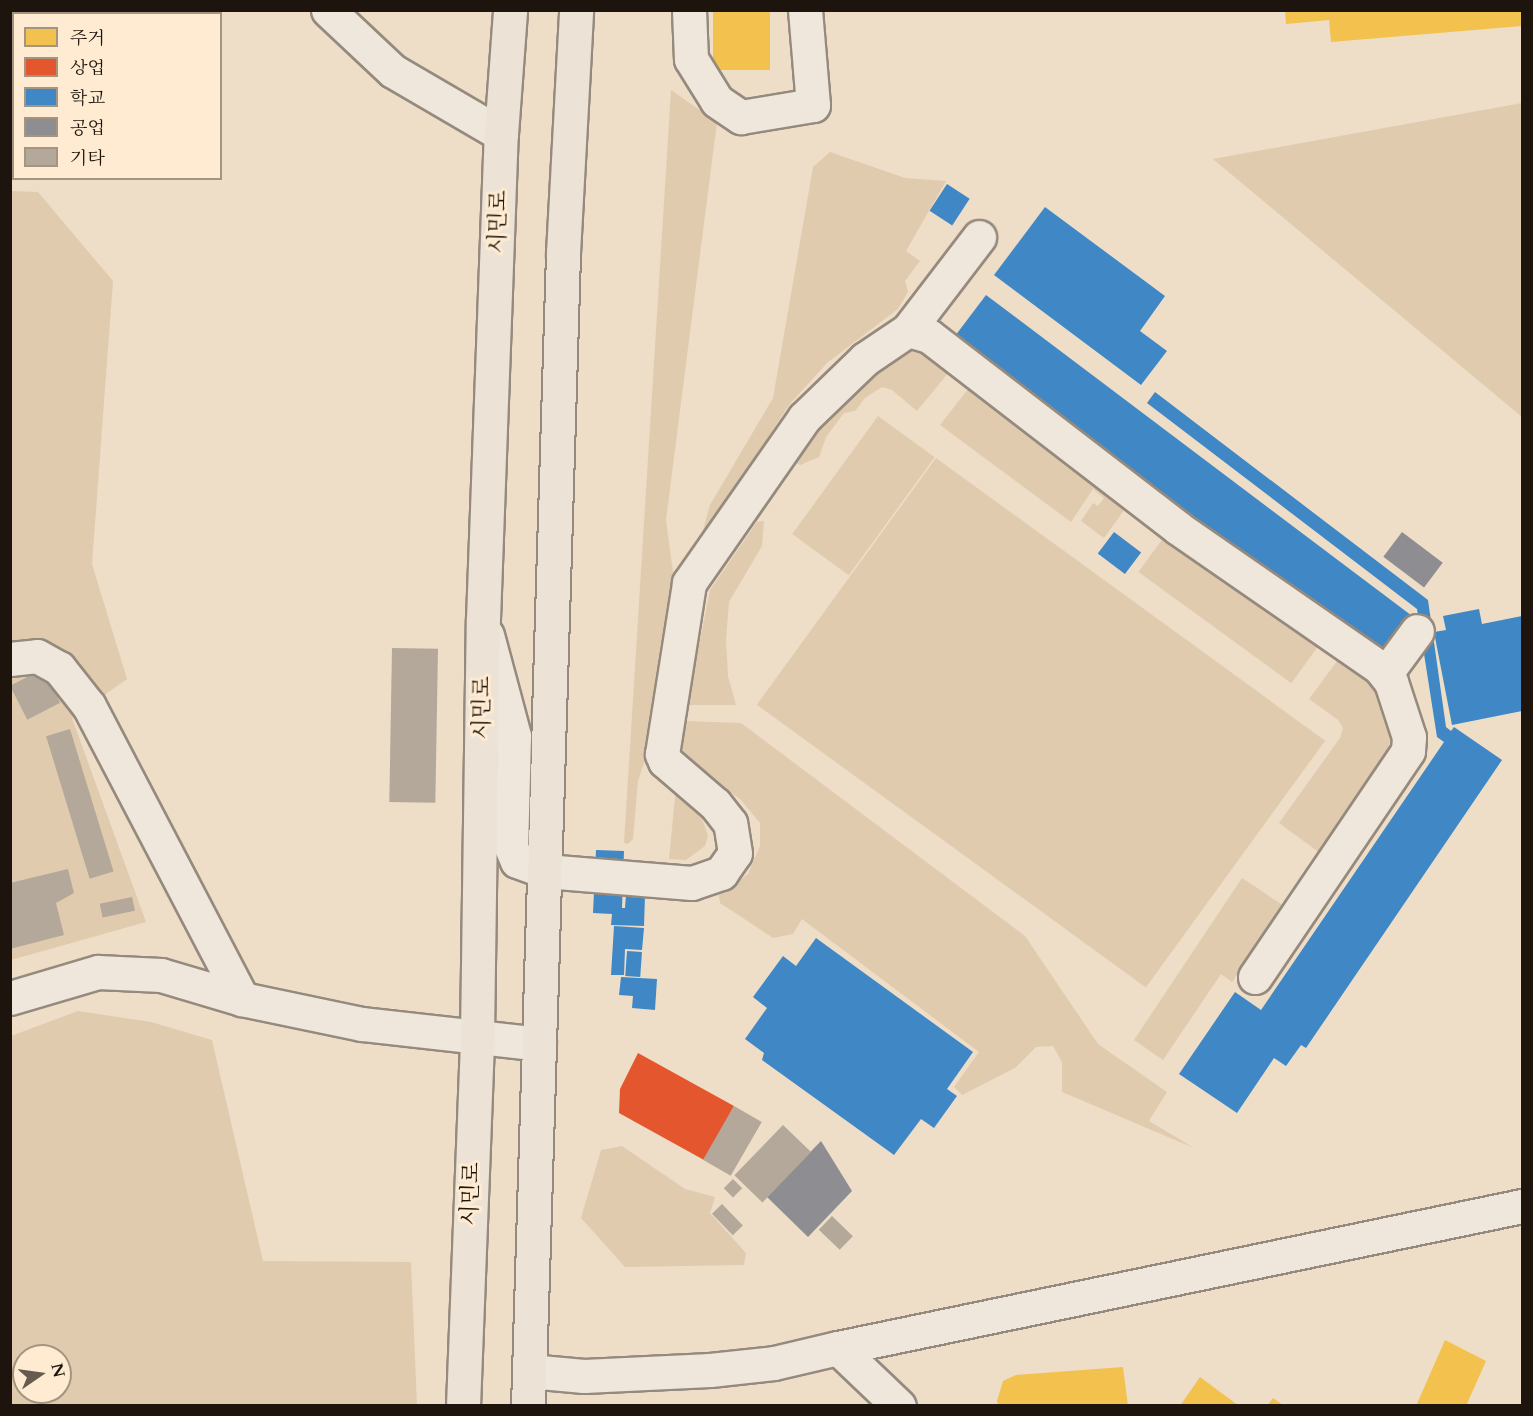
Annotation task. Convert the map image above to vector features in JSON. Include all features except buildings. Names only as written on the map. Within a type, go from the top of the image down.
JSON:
[{"type":"main road","name":"시민로","points":[[463,1406],[477,1036],[483,619],[501,134],[510,10]]},
{"type":"main road","points":[[528,1406],[563,253],[576,10]]},
{"type":"street","points":[[328,10],[393,71],[501,134]]},
{"type":"street","points":[[689,10],[692,58],[717,101],[741,117],[813,105],[805,10]]},
{"type":"street","points":[[689,583],[804,418],[840,380],[908,330],[979,237]]},
{"type":"street","points":[[908,330],[928,336],[1178,528],[1380,668],[1391,682],[1409,737],[1408,751],[1255,977]]},
{"type":"street","points":[[483,619],[514,736],[513,855],[527,867],[545,871],[692,883],[712,877],[729,864],[735,842],[730,823],[715,804],[665,761],[662,754],[689,583],[684,547]]},
{"type":"street","points":[[1380,668],[1392,665],[1417,631]]},
{"type":"street","points":[[10,659],[37,656],[58,668],[89,706],[242,999]]},
{"type":"street","points":[[10,998],[98,972],[161,975],[242,999],[362,1024],[539,1044]]},
{"type":"street","points":[[529,1371],[584,1376],[710,1370],[774,1363],[1522,1206]]},
{"type":"street","points":[[838,1348],[899,1406]]},
{"type":"shaded area","points":[[11,10],[129,10],[12,12],[11,55]]},
{"type":"shaded area","points":[[671,90],[717,122],[666,520],[673,572],[649,748],[638,781],[633,839],[628,844],[624,843]]},
{"type":"shaded area","points":[[1522,103],[1522,417],[1213,159]]},
{"type":"shaded area","points":[[830,152],[905,178],[946,181],[906,251],[920,261],[905,281],[908,292],[898,309],[827,363],[789,405],[699,544],[710,505],[773,398],[813,167]]},
{"type":"shaded area","points":[[10,191],[38,192],[113,281],[92,564],[127,679],[72,718],[146,922],[11,960]]},
{"type":"shaded area","points":[[912,346],[954,366],[917,411],[892,390],[882,387],[865,398],[855,411],[844,413],[826,437],[819,457],[800,465],[793,461],[870,372]]},
{"type":"shaded area","points":[[975,380],[1133,498],[1104,538],[1081,521],[1093,503],[1098,506],[1104,498],[1093,489],[1071,522],[940,425]]},
{"type":"shaded area","points":[[878,416],[935,457],[849,575],[792,534]]},
{"type":"shaded area","points":[[936,458],[1325,741],[1146,987],[757,705]]},
{"type":"shaded area","points":[[764,521],[762,546],[729,602],[726,640],[728,676],[736,705],[687,705],[710,590],[757,522]]},
{"type":"shaded area","points":[[1169,530],[1322,641],[1291,683],[1138,572]]},
{"type":"shaded area","points":[[1340,657],[1371,680],[1380,694],[1391,731],[1384,761],[1320,853],[1279,823],[1340,738],[1343,728],[1338,720],[1309,699]]},
{"type":"shaded area","points":[[686,721],[741,723],[1025,936],[1098,1044],[1167,1092],[1149,1121],[1194,1148],[1062,1092],[1062,1062],[1053,1046],[1036,1047],[1015,1068],[962,1095],[954,1087],[979,1052],[802,919],[793,934],[773,938],[720,903],[719,895],[748,874],[760,846],[760,823],[741,800],[679,753]]},
{"type":"shaded area","points":[[676,787],[702,819],[708,836],[705,846],[686,860],[669,859]]},
{"type":"shaded area","points":[[1242,878],[1284,906],[1232,982],[1221,974],[1163,1060],[1134,1040]]},
{"type":"shaded area","points":[[78,1011],[151,1022],[212,1040],[263,1261],[411,1262],[417,1405],[11,1405],[11,1036]]},
{"type":"shaded area","points":[[622,1146],[685,1189],[715,1197],[710,1213],[746,1253],[744,1265],[625,1267],[581,1218],[601,1150]]}]
